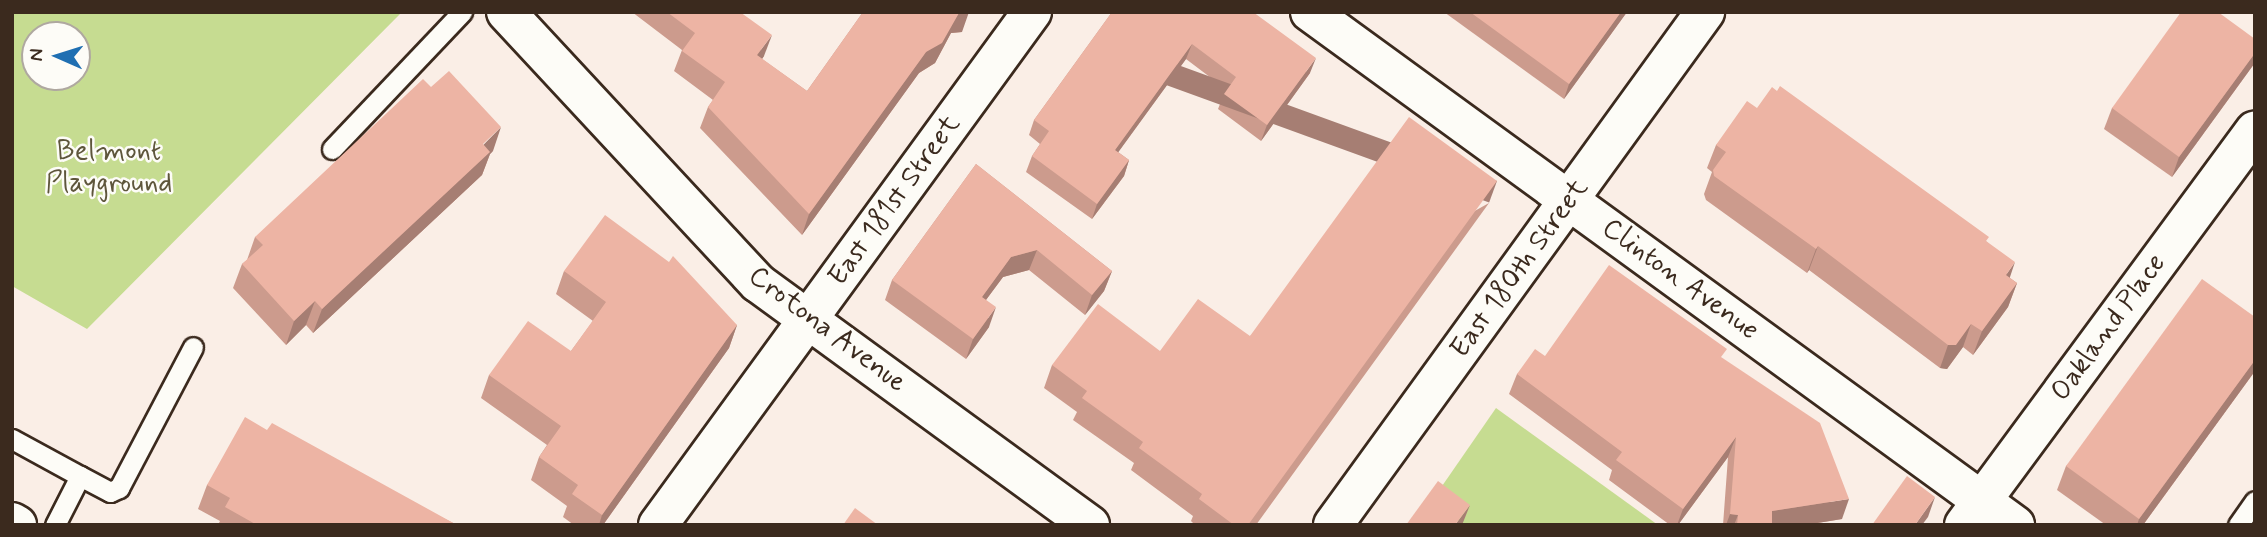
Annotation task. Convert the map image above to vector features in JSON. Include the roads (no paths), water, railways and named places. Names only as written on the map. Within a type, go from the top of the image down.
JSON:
[{"type":"street","name":"Crotona Avenue","points":[[506,12],[758,283],[1090,525]]},
{"type":"street","name":"East 181st Street","points":[[658,525],[1032,12]]},
{"type":"street","name":"Clinton Avenue","points":[[1310,12],[1569,200],[1973,513],[2015,525]]},
{"type":"street","name":"East 180th Street","points":[[1333,525],[1705,12]]},
{"type":"street","name":"Oakland Place","points":[[1973,513],[2255,131]]},
{"type":"street","points":[[12,522],[17,525]]},
{"type":"lane","points":[[332,149],[462,12]]},
{"type":"lane","points":[[12,439],[110,492],[120,488],[193,347]]},
{"type":"lane","points":[[55,525],[80,476]]},
{"type":"lane","points":[[2238,525],[2255,501]]},
{"type":"park label","name":"Belmont Playground","points":[[109,168]]}]
